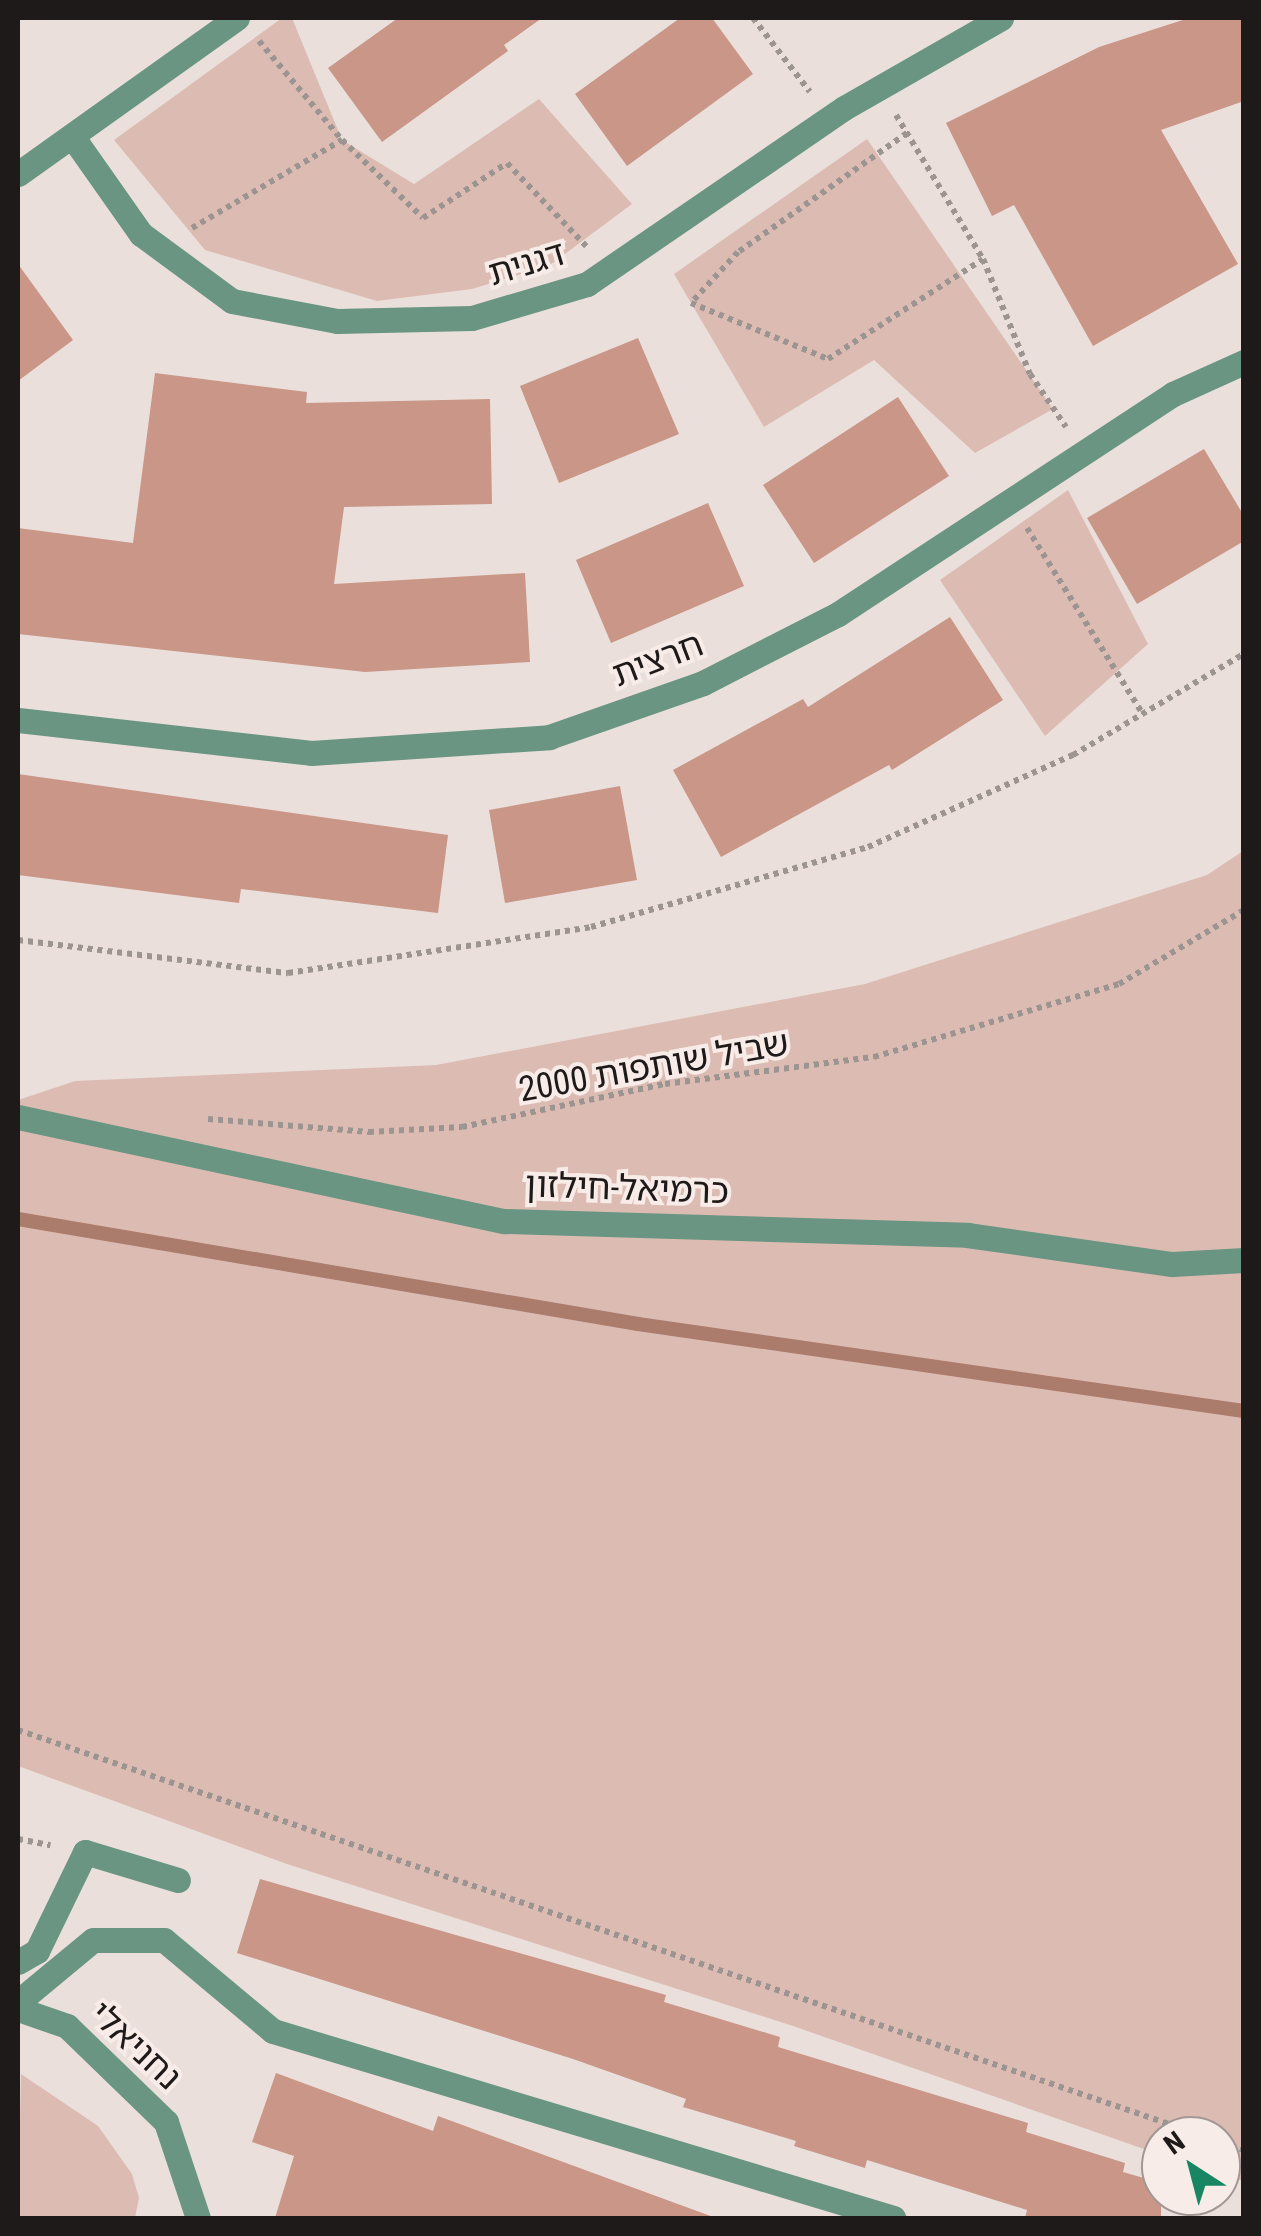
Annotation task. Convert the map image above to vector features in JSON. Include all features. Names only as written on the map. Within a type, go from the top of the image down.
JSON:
[{"type":"street","name":"דגנית","points":[[72,136],[140,234],[232,301],[337,321],[472,318],[586,284],[830,118],[1001,18]]},
{"type":"street","points":[[18,174],[244,24]]},
{"type":"street","name":"חרצית","points":[[18,720],[311,753],[549,737],[703,683],[804,631],[1173,394],[1244,362]]},
{"type":"street","name":"כרמיאל-חילזון","points":[[18,1117],[504,1220],[967,1235],[1172,1264],[1244,1260]]},
{"type":"street","points":[[18,1962],[37,1951],[85,1852],[178,1880]]},
{"type":"street","points":[[18,2005],[93,1940],[164,1940],[273,2031],[893,2218]]},
{"type":"street","name":"נחניאלי","points":[[18,2005],[67,2026],[166,2122],[198,2218]]},
{"type":"path","points":[[753,18],[830,118]]},
{"type":"path","points":[[244,24],[342,140],[423,218],[508,163],[608,270]]},
{"type":"path","points":[[880,88],[983,259],[1030,374],[1084,453]]},
{"type":"path","points":[[907,133],[738,252],[691,303],[828,360],[983,259]]},
{"type":"path","points":[[159,248],[342,140]]},
{"type":"path","points":[[1010,501],[1142,713]]},
{"type":"path","points":[[18,940],[288,972],[590,927],[868,848],[1073,755],[1244,654]]},
{"type":"path","name":"שביל שותפות 2000","points":[[189,1117],[369,1132],[462,1128],[665,1084],[874,1057],[1119,984],[1244,910]]},
{"type":"path","points":[[18,1730],[1146,2116]]},
{"type":"shaded area","points":[[282,18],[292,18],[342,140],[414,184],[539,99],[632,204],[550,265],[472,289],[377,301],[205,250],[114,140]]},
{"type":"shaded area","points":[[867,139],[1053,409],[975,453],[874,360],[764,427],[674,274]]},
{"type":"shaded area","points":[[1068,490],[1148,644],[1045,736],[940,580]]},
{"type":"shaded area","points":[[1243,851],[1243,2181],[1241,2116],[1141,2116],[1141,2148],[793,2026],[287,1864],[18,1766],[18,1100],[75,1081],[436,1065],[865,984],[1207,875]]},
{"type":"shaded area","points":[[21,2074],[98,2126],[132,2174],[139,2198],[135,2218],[18,2218]]},
{"type":"building","points":[[398,18],[542,18],[504,45],[508,51],[382,142],[328,68]]},
{"type":"building","points":[[680,18],[712,18],[753,74],[627,166],[575,94]]},
{"type":"building","points":[[1189,18],[1244,18],[1244,101],[1161,130],[1238,264],[1093,346],[1014,205],[992,216],[946,123],[1099,47]]},
{"type":"building","points":[[18,264],[73,340],[18,381]]},
{"type":"building","points":[[638,338],[679,434],[559,483],[520,386]]},
{"type":"building","points":[[155,373],[307,392],[306,403],[490,399],[492,504],[344,507],[334,584],[525,573],[530,662],[365,672],[18,634],[18,528],[133,543]]},
{"type":"building","points":[[898,397],[949,476],[814,563],[763,485]]},
{"type":"building","points":[[1204,449],[1244,516],[1244,541],[1137,604],[1087,518]]},
{"type":"building","points":[[708,503],[744,586],[611,643],[576,560]]},
{"type":"building","points":[[950,617],[1003,700],[892,770],[889,765],[721,857],[673,770],[803,699],[808,707]]},
{"type":"building","points":[[18,774],[448,835],[438,913],[241,889],[239,903],[18,875]]},
{"type":"building","points":[[620,786],[637,880],[505,903],[489,810]]},
{"type":"building","points":[[260,1879],[666,1995],[664,2002],[780,2037],[778,2047],[1028,2123],[1026,2132],[1125,2163],[1123,2172],[1141,2177],[1141,2216],[1161,2218],[1025,2218],[1027,2210],[867,2160],[865,2168],[794,2146],[796,2141],[683,2107],[686,2099],[573,2059],[237,1953]]},
{"type":"building","points":[[276,2073],[433,2131],[438,2116],[716,2218],[275,2218],[294,2156],[252,2142]]},
{"type":"waterway","points":[[18,1219],[638,1324],[1244,1411]]}]
